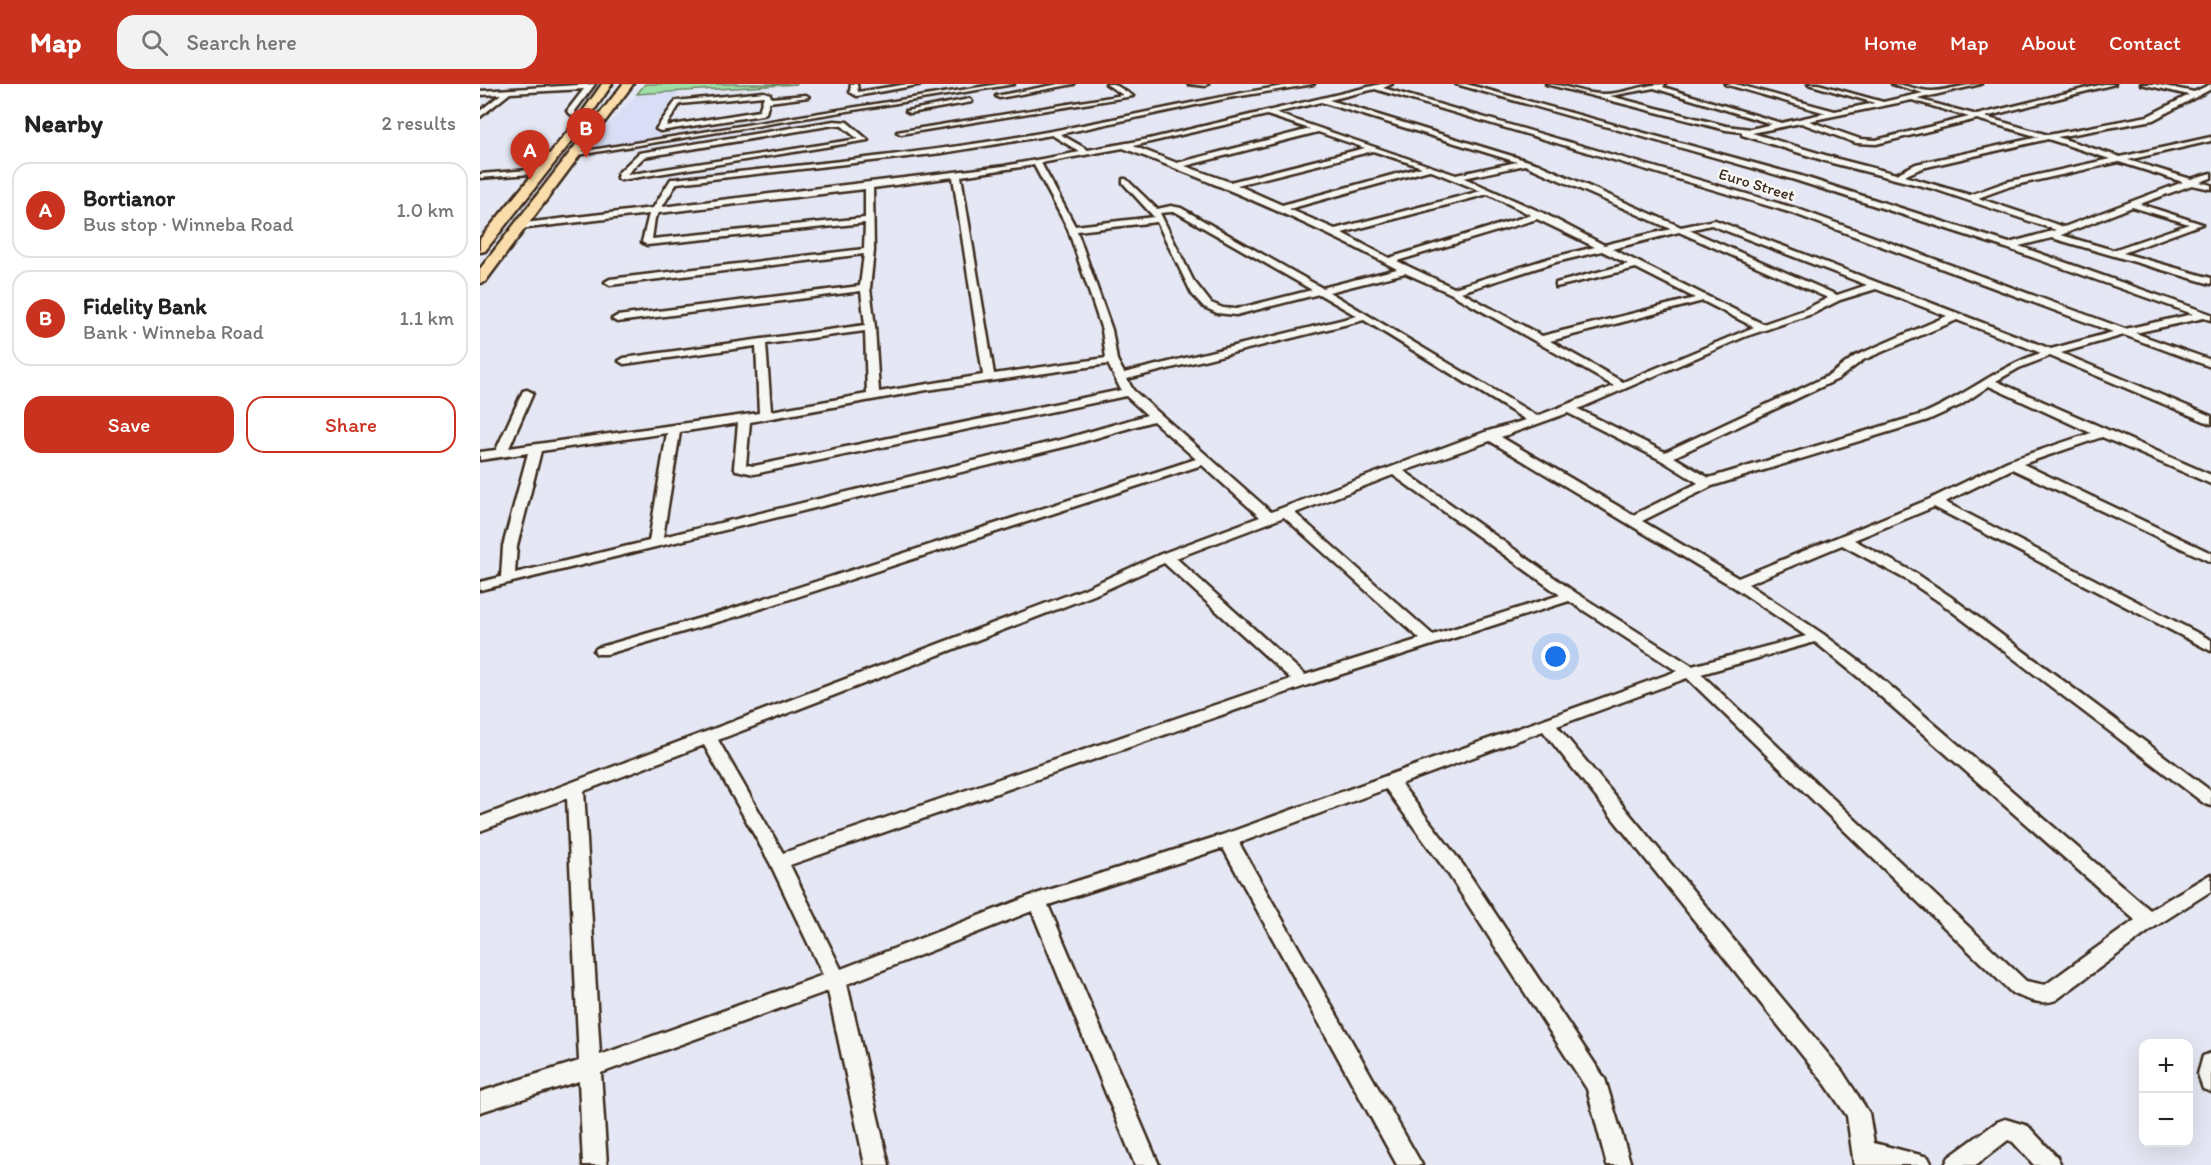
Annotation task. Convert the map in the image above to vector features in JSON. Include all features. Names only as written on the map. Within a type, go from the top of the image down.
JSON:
[{"type":"highway","points":[[480,248],[568,139],[607,84]]},
{"type":"highway","points":[[480,279],[627,84]]},
{"type":"highway","points":[[604,117],[627,98],[635,84]]},
{"type":"highway","points":[[568,139],[560,136],[594,85]]},
{"type":"street","points":[[480,115],[516,84]]},
{"type":"street","points":[[854,84],[853,92],[857,94],[920,84]]},
{"type":"street","points":[[577,153],[1012,84],[1025,91]]},
{"type":"street","points":[[993,97],[1071,84]]},
{"type":"street","points":[[902,132],[1130,96],[1109,84]]},
{"type":"street","points":[[1191,84],[1205,84]]},
{"type":"street","points":[[519,226],[957,175],[1125,146],[1268,113],[1325,96],[1336,97],[1389,84]]},
{"type":"street","points":[[1459,84],[1798,178],[2009,246],[2207,316]]},
{"type":"street","points":[[1549,84],[1736,130],[1835,161],[1898,176],[2063,230]]},
{"type":"street","points":[[1599,96],[1665,84]]},
{"type":"street","points":[[1728,84],[1836,114]]},
{"type":"street","points":[[1811,84],[1884,104]]},
{"type":"street","points":[[1895,84],[1934,94]]},
{"type":"street","points":[[1736,130],[1751,131],[1978,84]]},
{"type":"street","points":[[1802,121],[1849,138],[1876,142],[2112,84]]},
{"type":"street","points":[[2144,84],[2194,94]]},
{"type":"street","points":[[480,93],[594,85]]},
{"type":"street","points":[[870,220],[649,243],[648,226],[674,181],[942,151],[1053,133],[1228,96],[1312,85]]},
{"type":"street","points":[[1653,86],[1781,125]]},
{"type":"street","points":[[1898,176],[1919,166],[2048,137],[2150,118],[2211,86]]},
{"type":"street","name":"Euro Street","points":[[1374,87],[1773,204],[2211,364]]},
{"type":"street","points":[[897,88],[913,99]]},
{"type":"street","points":[[764,94],[768,95],[767,100],[762,113],[660,129],[678,102],[764,94]]},
{"type":"street","points":[[767,100],[806,94],[810,115]]},
{"type":"street","points":[[1325,96],[1525,163],[1836,298]]},
{"type":"street","points":[[934,128],[910,111],[982,99]]},
{"type":"street","points":[[1909,99],[2048,137],[2211,188]]},
{"type":"street","points":[[1268,113],[1430,167],[1488,190],[1762,327]]},
{"type":"street","points":[[713,131],[726,140],[839,123],[844,124],[864,140],[621,178],[628,167],[642,155],[726,140]]},
{"type":"street","points":[[1178,165],[1317,130]]},
{"type":"street","points":[[1053,133],[1088,153]]},
{"type":"street","points":[[1970,198],[2009,184],[2117,158],[2211,139]]},
{"type":"street","points":[[1125,146],[1229,185],[1334,232],[1452,291],[1621,385]]},
{"type":"street","points":[[1229,185],[1374,148]]},
{"type":"street","points":[[1036,162],[1071,229],[1107,330],[1112,360],[1128,392],[1202,461],[1269,518]]},
{"type":"street","points":[[1456,177],[1525,163]]},
{"type":"street","points":[[1282,208],[1430,167]]},
{"type":"street","points":[[480,176],[541,171]]},
{"type":"street","points":[[957,175],[989,377]]},
{"type":"street","points":[[2009,246],[2052,235],[2129,204],[2211,175]]},
{"type":"street","points":[[1126,181],[1157,216],[1200,299],[1216,312],[1236,312],[1406,270]]},
{"type":"street","points":[[869,186],[869,251],[865,288],[870,327],[873,396]]},
{"type":"street","points":[[1334,232],[1488,190]]},
{"type":"street","points":[[2115,252],[2198,224],[2129,204]]},
{"type":"street","points":[[1071,229],[1157,216],[1176,209],[1366,317],[1536,421]]},
{"type":"street","points":[[1388,261],[1540,215]]},
{"type":"street","points":[[1452,291],[1514,271],[1678,228],[1704,222],[1719,223],[1875,286],[2049,352],[2211,420]]},
{"type":"street","points":[[2052,235],[2210,280]]},
{"type":"street","points":[[610,282],[869,251]]},
{"type":"street","points":[[1559,285],[1639,264]]},
{"type":"street","points":[[480,824],[1089,592],[1166,558],[1394,470],[1569,409],[1762,327],[1808,312],[1836,298],[1875,286]]},
{"type":"street","points":[[617,319],[865,288]]},
{"type":"street","points":[[1540,340],[1705,298]]},
{"type":"street","points":[[1665,457],[1834,377],[1859,358],[1957,316]]},
{"type":"street","points":[[1632,520],[1707,483],[1863,435],[1885,431],[1956,404],[2014,367],[2049,352],[2124,332],[2207,316]]},
{"type":"street","points":[[1120,377],[1366,317]]},
{"type":"street","points":[[624,362],[870,327]]},
{"type":"street","points":[[761,343],[765,414]]},
{"type":"street","points":[[480,456],[674,429],[989,377],[1112,360]]},
{"type":"street","points":[[1989,382],[2211,480]]},
{"type":"street","points":[[744,418],[740,466],[746,470],[754,470],[1128,392]]},
{"type":"street","points":[[501,452],[527,393]]},
{"type":"street","points":[[1569,409],[1665,457],[1707,483]]},
{"type":"street","points":[[480,586],[1068,442],[1154,417]]},
{"type":"street","points":[[654,544],[674,429]]},
{"type":"street","points":[[1737,583],[1935,502],[2013,464],[2102,433]]},
{"type":"street","points":[[1489,435],[1737,583],[1818,637],[1869,677],[2149,921]]},
{"type":"street","points":[[508,579],[510,546],[536,447]]},
{"type":"street","points":[[602,651],[733,614],[1202,461]]},
{"type":"street","points":[[2013,464],[2211,558]]},
{"type":"street","points":[[1394,470],[1571,596],[1690,672],[2019,987],[2034,993],[2049,994],[2149,921],[2211,881]]},
{"type":"street","points":[[1935,502],[2211,646]]},
{"type":"street","points":[[1286,512],[1429,639]]},
{"type":"street","points":[[1842,539],[1912,577],[1946,600],[2211,800]]},
{"type":"street","points":[[1166,558],[1302,681]]},
{"type":"street","points":[[779,862],[1302,681],[1571,596]]},
{"type":"street","points":[[480,1102],[590,1069],[836,980],[1037,902],[1228,840],[1690,672],[1818,637]]},
{"type":"street","points":[[1547,725],[1834,1078],[1858,1113],[1865,1159],[1920,1165]]},
{"type":"street","points":[[708,736],[779,862],[836,980],[878,1165]]},
{"type":"street","points":[[1389,780],[1456,870],[1597,1086],[1619,1165]]},
{"type":"street","points":[[575,787],[595,1165]]},
{"type":"street","points":[[1228,840],[1410,1165]]},
{"type":"street","points":[[1037,902],[1147,1165]]},
{"type":"street","points":[[2211,1064],[2209,1074],[2211,1082]]},
{"type":"street","points":[[1957,1165],[2005,1129],[2020,1133],[2049,1165]]},
{"type":"shaded area","points":[[680,92],[652,127],[655,130],[662,130],[659,139],[591,149],[603,130],[637,94]]},
{"type":"green space","points":[[645,84],[798,84],[637,94]]},
{"type":"place","name":"Fidelity Bank","points":[[586,158]]},
{"type":"place","name":"Bortianor","points":[[530,180]]}]
